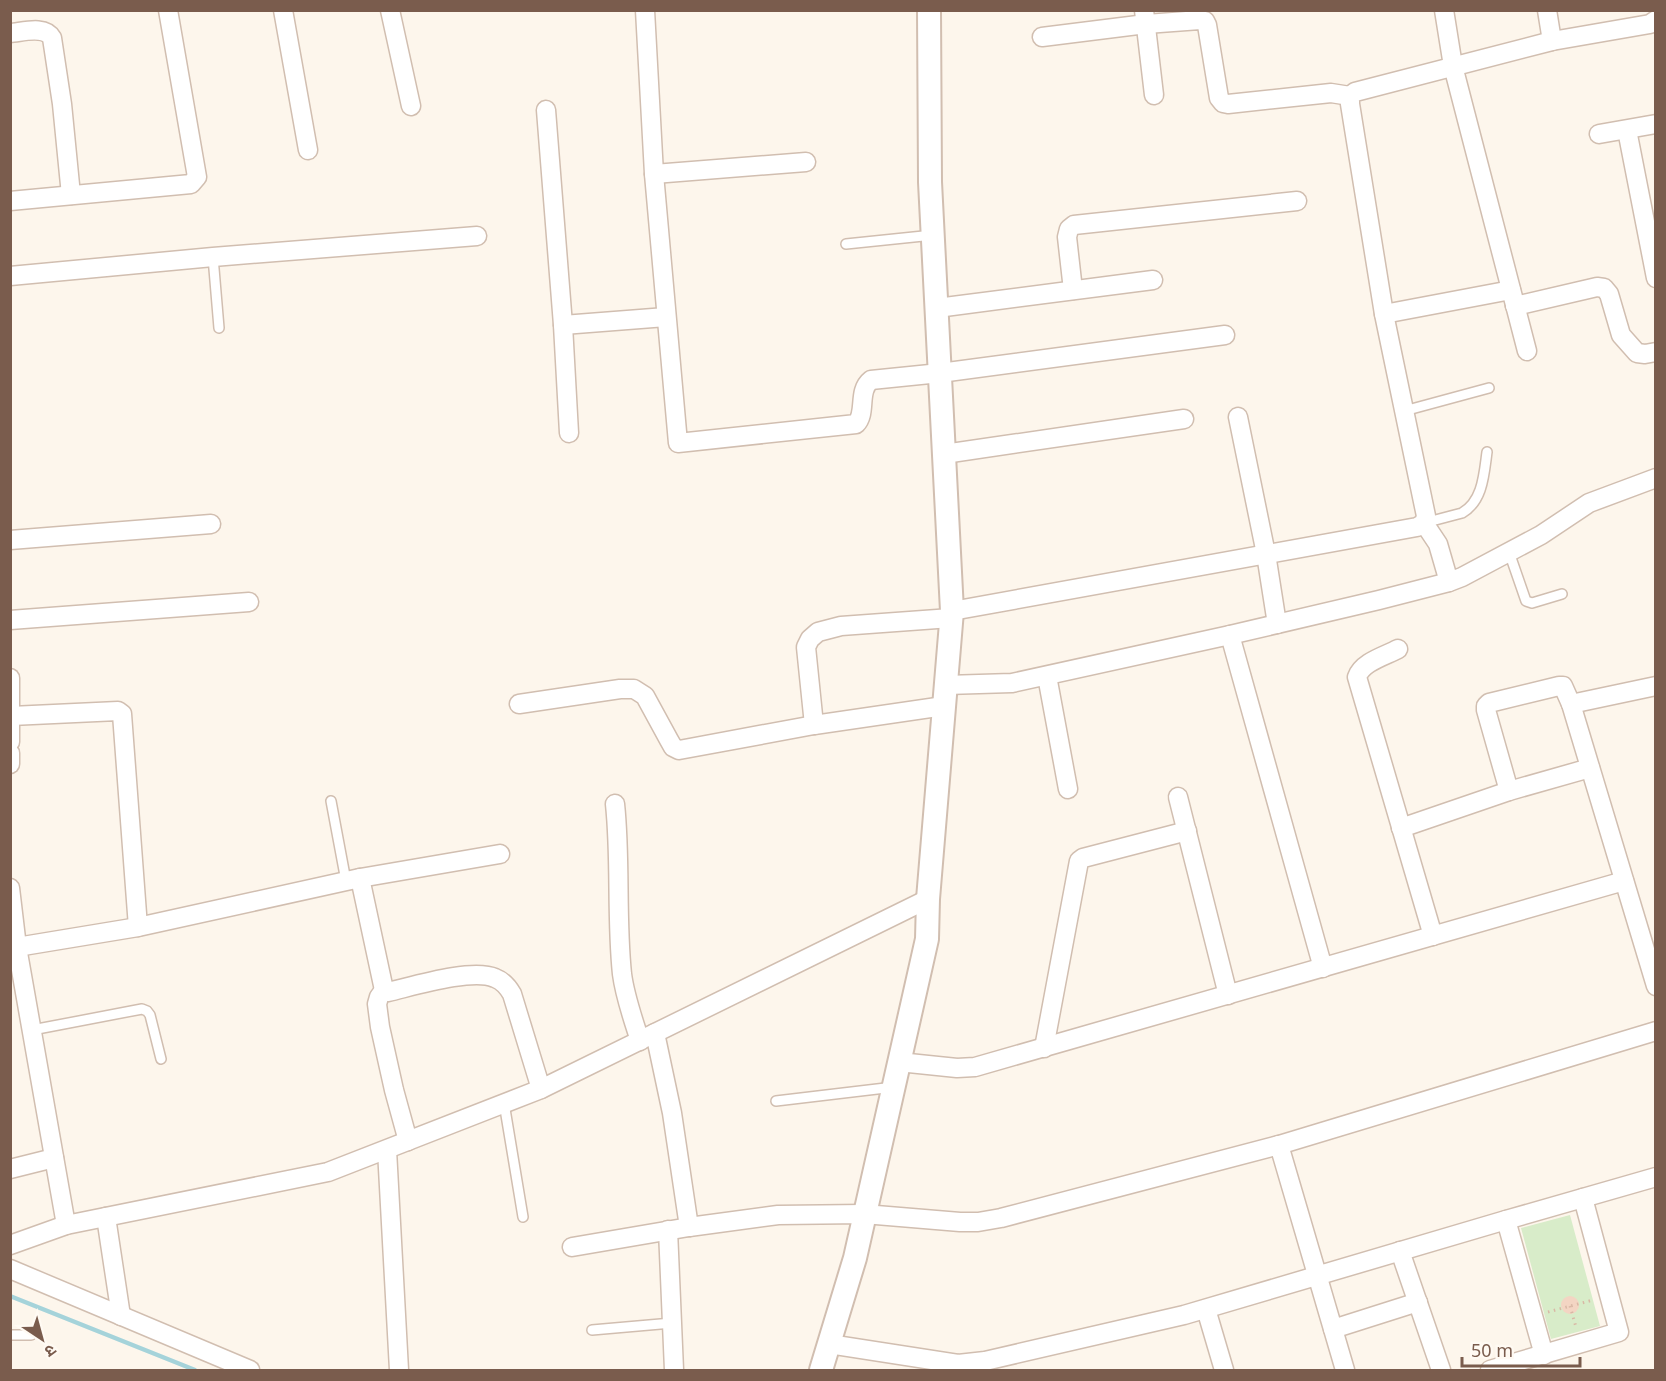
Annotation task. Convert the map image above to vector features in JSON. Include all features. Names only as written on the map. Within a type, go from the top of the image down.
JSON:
[{"type":"street","points":[[10,201],[191,184],[195,180],[197,177],[168,10]]},
{"type":"street","points":[[283,10],[308,150]]},
{"type":"street","points":[[390,10],[411,106]]},
{"type":"street","points":[[645,10],[654,174],[678,443],[856,424],[860,420],[864,388],[871,380],[1225,335]]},
{"type":"street","points":[[821,1371],[855,1258],[927,939],[928,899],[952,614],[930,182],[929,10]]},
{"type":"street","points":[[1444,10],[1453,66],[1527,351]]},
{"type":"street","points":[[1547,10],[1552,41]]},
{"type":"street","points":[[1042,38],[1145,17],[1200,20],[1205,21],[1207,25],[1219,98],[1223,103],[1331,93],[1350,96]]},
{"type":"street","points":[[1145,17],[1154,95]]},
{"type":"street","points":[[814,725],[806,647],[810,639],[818,632],[841,626],[952,614],[1417,527],[1424,523],[1426,516],[1384,314],[1350,96],[1354,92],[1552,41],[1650,24],[1656,20]]},
{"type":"street","points":[[10,33],[44,30],[50,34],[52,39],[62,104],[71,195]]},
{"type":"street","points":[[546,110],[564,326],[569,433]]},
{"type":"street","points":[[1599,134],[1656,124]]},
{"type":"street","points":[[1627,130],[1656,278]]},
{"type":"street","points":[[654,174],[806,162]]},
{"type":"street","points":[[1074,290],[1067,237],[1069,229],[1074,225],[1297,201]]},
{"type":"street","points":[[10,276],[477,236]]},
{"type":"street","points":[[937,308],[1152,280]]},
{"type":"street","points":[[1384,314],[1597,287],[1604,288],[1609,294],[1621,335],[1637,353],[1656,352]]},
{"type":"street","points":[[564,326],[666,317]]},
{"type":"street","points":[[1238,417],[1266,554],[1277,624]]},
{"type":"street","points":[[944,454],[1184,419]]},
{"type":"street","points":[[519,704],[620,689],[634,689],[645,696],[673,747],[679,750],[814,725],[1230,635],[1449,582],[1541,535],[1589,503],[1656,478]]},
{"type":"street","points":[[1424,523],[1438,544],[1449,582]]},
{"type":"street","points":[[10,540],[211,524]]},
{"type":"street","points":[[10,620],[249,602]]},
{"type":"street","points":[[1230,635],[1323,968]]},
{"type":"street","points":[[1398,649],[1363,667],[1357,677],[1433,936]]},
{"type":"street","points":[[1047,676],[1068,789]]},
{"type":"street","points":[[10,678],[10,742]]},
{"type":"street","points":[[1509,791],[1486,706],[1489,703],[1559,686],[1563,687],[1571,704],[1656,986]]},
{"type":"street","points":[[1571,704],[1656,686]]},
{"type":"street","points":[[11,716],[118,711],[122,714],[138,927]]},
{"type":"street","points":[[10,753],[10,764]]},
{"type":"street","points":[[1401,828],[1509,791],[1590,768]]},
{"type":"street","points":[[1178,797],[1228,995]]},
{"type":"street","points":[[615,804],[622,976],[628,1004],[648,1037],[672,1113],[689,1227]]},
{"type":"street","points":[[1044,1048],[1079,861],[1083,858],[1187,831]]},
{"type":"street","points":[[17,947],[138,927],[353,879],[500,854]]},
{"type":"street","points":[[353,879],[384,990]]},
{"type":"street","points":[[899,1062],[957,1068],[975,1067],[1624,881]]},
{"type":"street","points":[[10,888],[17,947],[16,968],[32,1030],[66,1224]]},
{"type":"street","points":[[10,1245],[66,1224],[328,1173],[541,1089],[928,899]]},
{"type":"street","points":[[384,990],[388,992],[471,974],[487,975],[497,979],[507,986],[512,994],[541,1089]]},
{"type":"street","points":[[384,990],[377,1004],[380,1027],[408,1141]]},
{"type":"street","points":[[572,1247],[668,1230],[778,1215],[864,1214],[978,1222],[1001,1218],[1279,1145],[1656,1031]]},
{"type":"street","points":[[1279,1145],[1345,1371]]},
{"type":"street","points":[[387,1150],[399,1371]]},
{"type":"street","points":[[10,1169],[54,1158]]},
{"type":"street","points":[[829,1344],[958,1364],[986,1366],[1206,1309],[1656,1178]]},
{"type":"street","points":[[1491,1371],[1619,1332],[1583,1198]]},
{"type":"street","points":[[106,1216],[121,1316]]},
{"type":"street","points":[[1506,1220],[1544,1355]]},
{"type":"street","points":[[668,1230],[674,1371]]},
{"type":"street","points":[[1401,1251],[1441,1371]]},
{"type":"street","points":[[10,1269],[250,1371]]},
{"type":"street","points":[[1333,1329],[1418,1302]]},
{"type":"street","points":[[1206,1309],[1224,1371]]},
{"type":"lane","points":[[846,244],[933,235]]},
{"type":"lane","points":[[213,257],[219,328]]},
{"type":"lane","points":[[1404,411],[1489,388]]},
{"type":"lane","points":[[1424,523],[1462,513],[1476,500],[1482,485],[1487,452]]},
{"type":"lane","points":[[1509,552],[1526,601],[1532,603],[1562,594]]},
{"type":"lane","points":[[331,801],[353,879]]},
{"type":"lane","points":[[32,1030],[142,1009],[150,1015],[161,1059]]},
{"type":"lane","points":[[776,1101],[894,1087]]},
{"type":"lane","points":[[504,1103],[523,1217]]},
{"type":"lane","points":[[592,1330],[672,1323]]},
{"type":"lane","points":[[10,1335],[31,1335]]},
{"type":"path","points":[[1532,1316],[1610,1295]]},
{"type":"path","points":[[1570,1306],[1581,1344]]},
{"type":"green space","points":[[1570,1215],[1600,1326],[1551,1339],[1521,1228]]},
{"type":"building","points":[[1566,1296],[1574,1296],[1579,1301],[1577,1312],[1566,1314],[1561,1309],[1561,1301]]},
{"type":"waterway","points":[[10,1296],[195,1370]]}]
